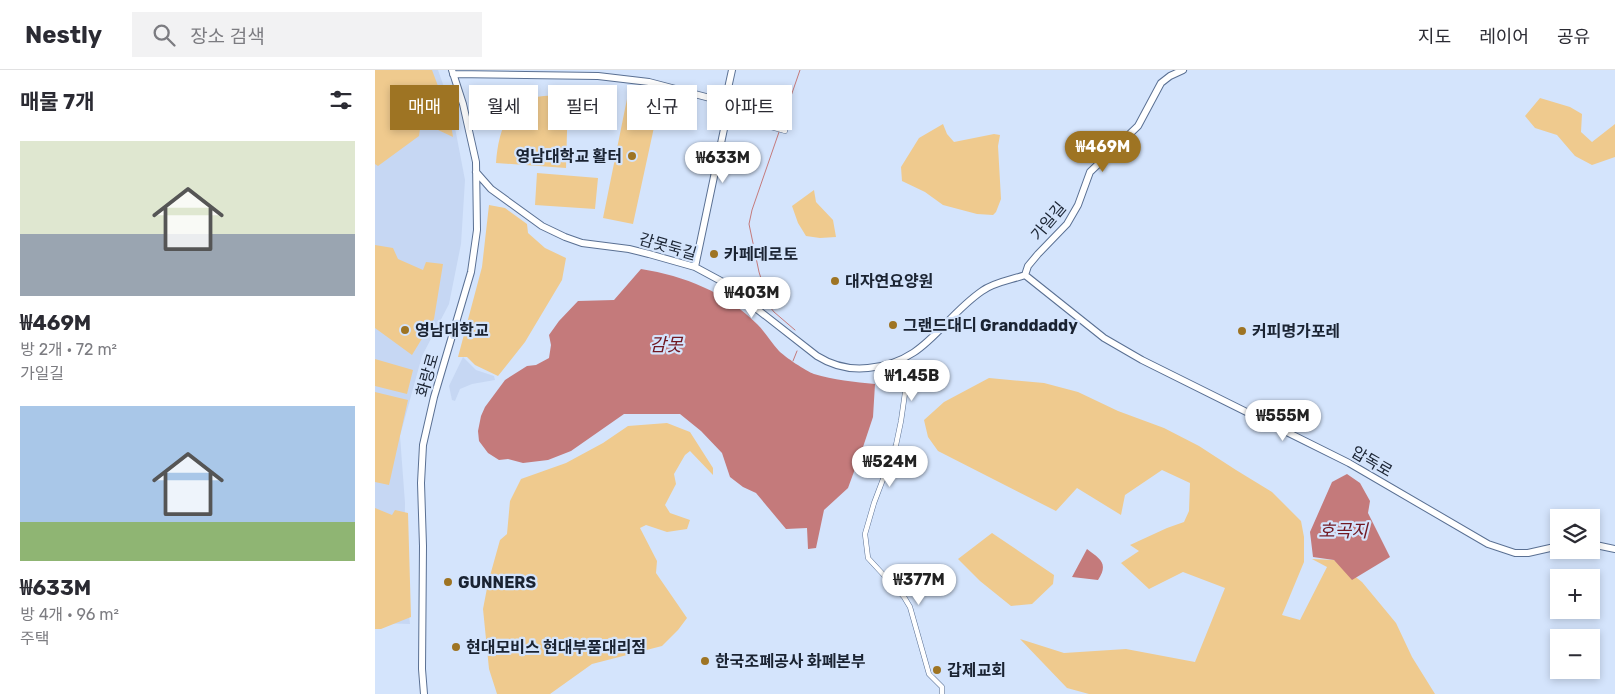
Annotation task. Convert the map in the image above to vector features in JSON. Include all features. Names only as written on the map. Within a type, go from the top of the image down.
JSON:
[{"type":"street","points":[[728,85],[731,70]]},
{"type":"street","name":"가일길","points":[[1025,275],[1028,266],[1067,224],[1079,205],[1090,172],[1138,126],[1161,83],[1183,70]]},
{"type":"street","points":[[453,72],[580,72],[649,82],[707,97]]},
{"type":"street","name":"화랑로","points":[[424,694],[422,669],[423,546],[421,483],[423,445],[434,397],[471,272],[477,230],[476,162],[463,104],[453,72]]},
{"type":"street","points":[[695,267],[724,130]]},
{"type":"street","name":"감못둑길","points":[[476,172],[491,189],[542,226],[565,237],[582,243],[629,249],[695,267],[721,281],[802,345],[817,356],[835,365],[859,369],[880,367],[899,362],[922,346],[944,327],[967,302],[984,289],[1025,275]]},
{"type":"street","name":"압독로","points":[[1025,275],[1104,338],[1142,360],[1349,463],[1488,544],[1515,552],[1528,553],[1550,548]]},
{"type":"street","points":[[899,362],[907,379],[901,421],[896,445],[873,503],[867,525],[865,534],[868,558],[910,607],[929,674],[942,687],[942,694]]},
{"type":"street","points":[[1600,546],[1615,549]]},
{"type":"shaded area","name":"영남대학교","points":[[375,70],[438,70],[443,85],[390,85],[390,130],[455,130],[465,180],[461,244],[449,304],[422,356],[400,436],[405,503],[404,572],[410,624],[375,623]]},
{"type":"shaded area","points":[[375,70],[432,70],[438,85],[390,85],[390,130],[420,130],[419,136],[378,166],[375,164]]},
{"type":"shaded area","points":[[548,96],[548,130],[567,130],[566,168],[496,163],[502,130],[538,130],[538,97]]},
{"type":"shaded area","points":[[1540,98],[1570,107],[1582,114],[1581,132],[1592,142],[1615,124],[1615,157],[1592,165],[1575,156],[1557,135],[1535,128],[1525,116]]},
{"type":"shaded area","name":"영남대학교 활터","points":[[627,99],[627,130],[653,130],[633,224],[603,218]]},
{"type":"shaded area","points":[[943,124],[947,134],[954,142],[994,134],[1000,135],[998,146],[1001,199],[993,215],[977,214],[943,205],[925,192],[902,181],[901,167],[919,138]]},
{"type":"shaded area","points":[[438,130],[452,130],[453,137]]},
{"type":"shaded area","points":[[537,173],[598,178],[595,209],[535,205]]},
{"type":"shaded area","points":[[814,190],[816,202],[833,220],[836,237],[820,238],[806,236],[798,223],[792,206]]},
{"type":"shaded area","points":[[489,205],[505,208],[527,224],[528,233],[545,248],[566,258],[562,280],[525,342],[498,376],[475,365],[467,357],[458,357],[482,267]]},
{"type":"shaded area","points":[[375,245],[393,248],[398,259],[423,270],[426,262],[443,264],[434,319],[412,355],[375,328]]},
{"type":"shaded area","points":[[463,357],[476,370],[494,376],[495,380],[472,384],[460,389],[455,401],[452,400],[449,386]]},
{"type":"shaded area","points":[[375,359],[413,370],[407,394],[375,386]]},
{"type":"shaded area","points":[[989,378],[1044,383],[1078,392],[1118,411],[1164,428],[1199,446],[1272,492],[1301,521],[1304,537],[1304,562],[1282,615],[1300,620],[1327,567],[1312,559],[1334,560],[1362,582],[1396,623],[1412,657],[1435,694],[1089,694],[1067,688],[1020,639],[1064,653],[1126,649],[1195,662],[1225,588],[1183,572],[1149,589],[1121,563],[1139,551],[1130,545],[1184,522],[1189,511],[1190,483],[1162,470],[1125,495],[1121,515],[1077,488],[1056,511],[938,451],[928,437],[924,420],[944,402]]},
{"type":"shaded area","points":[[375,392],[408,400],[389,485],[375,482]]},
{"type":"shaded area","points":[[667,423],[690,432],[713,468],[713,475],[690,451],[685,455],[674,474],[676,484],[665,505],[670,513],[690,520],[687,529],[667,532],[646,525],[640,528],[657,561],[656,573],[687,618],[662,646],[592,664],[550,694],[497,694],[489,669],[483,609],[500,540],[507,534],[510,501],[521,479],[566,463],[603,443],[628,426]]},
{"type":"shaded area","points":[[375,508],[392,515],[395,510],[408,513],[411,617],[381,629],[375,629]]},
{"type":"shaded area","points":[[992,533],[1054,575],[1053,584],[1032,604],[1011,606],[980,581],[958,559]]},
{"type":"water","name":"감못","points":[[641,269],[689,281],[718,294],[757,324],[782,354],[810,372],[836,379],[875,384],[873,417],[863,447],[848,488],[824,510],[816,548],[808,549],[807,528],[786,529],[756,493],[743,487],[730,477],[722,453],[701,431],[680,414],[624,414],[571,451],[548,460],[523,463],[508,459],[499,460],[488,453],[479,441],[478,431],[485,407],[505,380],[527,366],[536,365],[549,358],[551,345],[549,335],[559,321],[578,301],[614,300]]},
{"type":"water","name":"호곡지","points":[[1347,474],[1360,483],[1370,501],[1368,513],[1390,557],[1352,580],[1334,560],[1313,557],[1310,532],[1332,482]]},
{"type":"water","points":[[1087,549],[1103,565],[1098,580],[1072,577]]},
{"type":"waterway","points":[[792,93],[800,70]]},
{"type":"waterway","points":[[779,132],[749,224],[759,272],[770,307],[795,330]]},
{"type":"waterway","points":[[793,361],[797,351]]},
{"type":"place","name":"영남대학교 활터","points":[[632,156]]},
{"type":"place","name":"카페데로토","points":[[714,254]]},
{"type":"place","name":"대자연요양원","points":[[835,281]]},
{"type":"place","name":"그랜드대디 Granddaddy","points":[[893,325]]},
{"type":"place","name":"영남대학교","points":[[405,330]]},
{"type":"place","name":"커피명가포레","points":[[1242,331]]},
{"type":"place","name":"GUNNERS","points":[[448,582]]},
{"type":"place","name":"현대모비스 현대부품대리점","points":[[456,647]]},
{"type":"place","name":"한국조폐공사 화폐본부","points":[[705,661]]},
{"type":"place","name":"갑제교회","points":[[937,670]]}]
